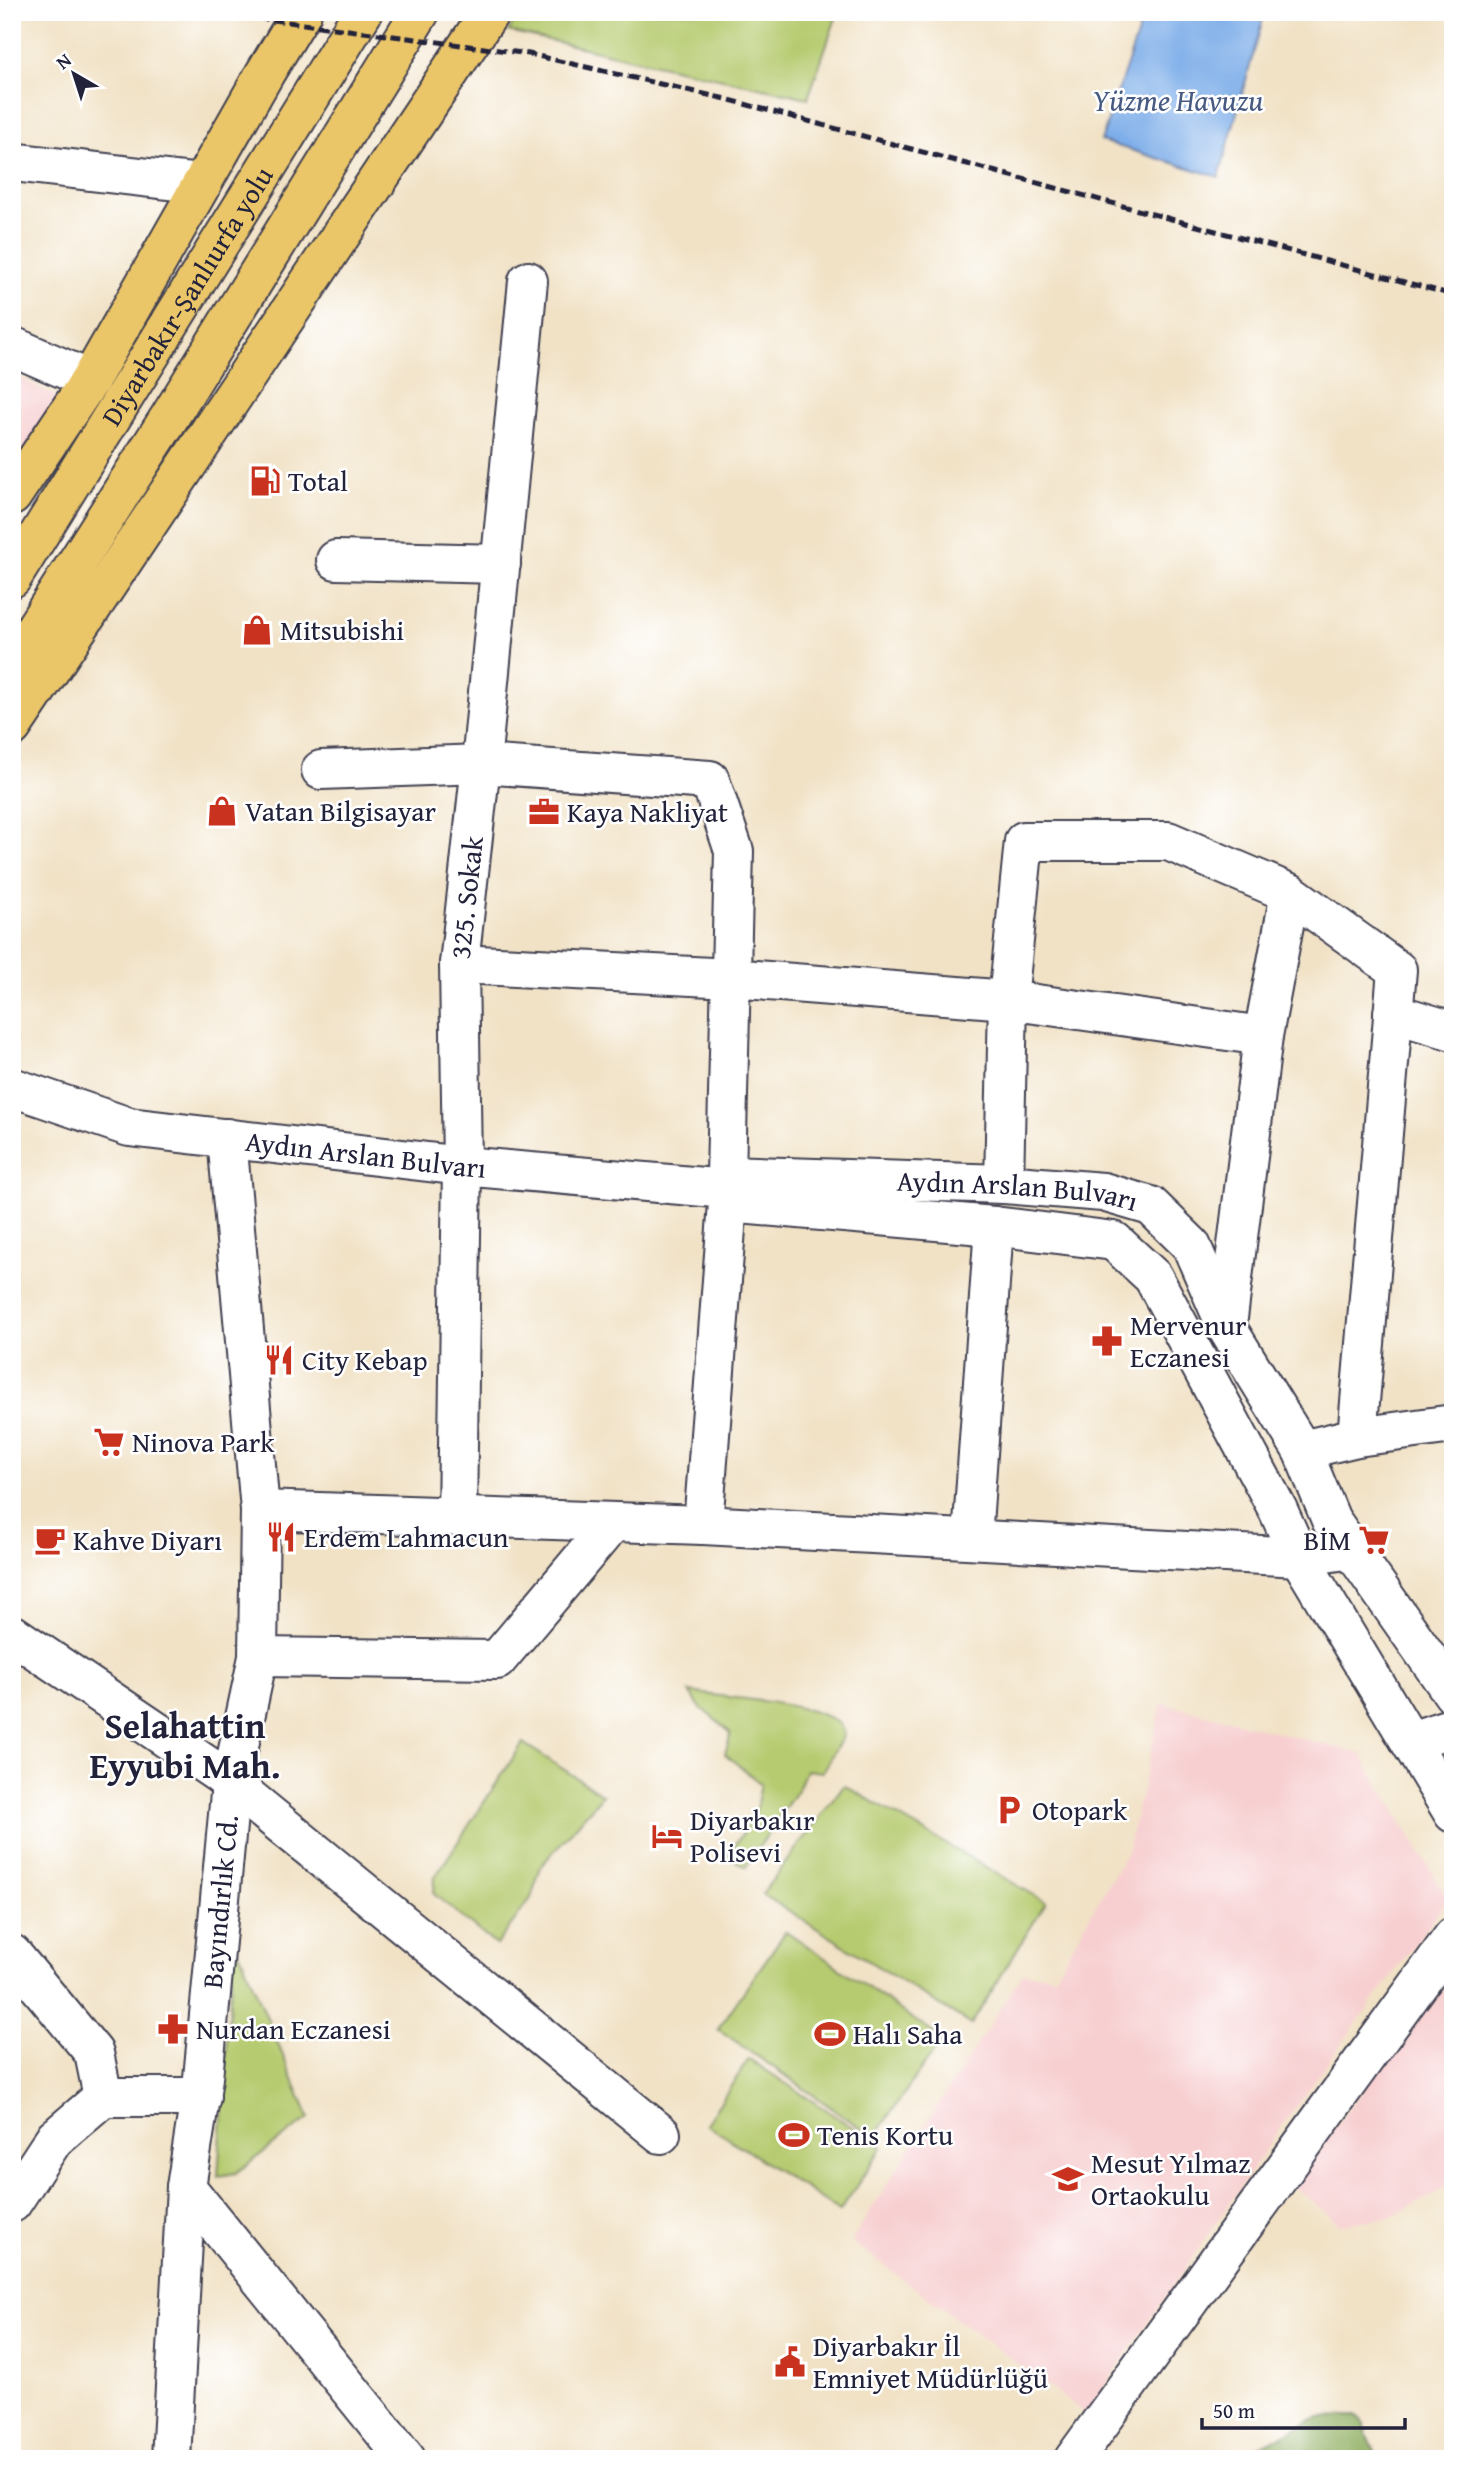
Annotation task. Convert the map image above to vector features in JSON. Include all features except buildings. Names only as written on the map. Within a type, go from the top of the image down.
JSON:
[{"type":"highway","points":[[12,496],[90,380],[302,12]]},
{"type":"highway","name":"Diyarbakır-Şanlıurfa yolu","points":[[12,578],[363,12]]},
{"type":"highway","points":[[12,664],[169,418],[420,12]]},
{"type":"highway","points":[[12,727],[490,12]]},
{"type":"highway","points":[[94,605],[169,418]]},
{"type":"street","points":[[12,162],[202,184]]},
{"type":"street","name":"325. Sokak","points":[[457,1517],[462,1166],[459,964],[528,281]]},
{"type":"street","points":[[12,346],[90,380]]},
{"type":"street","points":[[336,560],[501,564]]},
{"type":"street","points":[[321,770],[481,764],[710,780],[734,850],[727,1189],[703,1525]]},
{"type":"street","points":[[1004,1184],[1008,999],[1024,841],[1168,841],[1290,893],[1397,970],[1357,1437]]},
{"type":"street","points":[[1227,1328],[1263,1036],[1290,893]]},
{"type":"street","points":[[459,964],[731,978],[1008,999],[1263,1036]]},
{"type":"street","points":[[1393,1013],[1453,1031]]},
{"type":"street","name":"Aydın Arslan Bulvarı","points":[[12,1087],[129,1127],[462,1166],[727,1189],[1004,1184],[1103,1192],[1151,1206],[1191,1245],[1227,1328],[1302,1450],[1331,1520],[1453,1695]]},
{"type":"street","name":"Bayındırlık Cd.","points":[[170,2459],[186,2187],[201,2097],[231,1783],[258,1657],[260,1510],[227,1138]]},
{"type":"street","points":[[727,1189],[1114,1241],[1153,1277],[1278,1510],[1299,1557],[1453,1814]]},
{"type":"street","points":[[972,1539],[994,1226]]},
{"type":"street","points":[[1302,1450],[1357,1437],[1453,1424]]},
{"type":"street","points":[[260,1510],[703,1525],[1299,1557],[1352,1549]]},
{"type":"street","points":[[258,1657],[497,1660],[613,1522]]},
{"type":"street","points":[[12,1634],[231,1783],[661,2134]]},
{"type":"street","points":[[1410,1741],[1453,1727]]},
{"type":"street","points":[[1074,2459],[1453,1937]]},
{"type":"street","points":[[12,1954],[94,2053],[103,2097]]},
{"type":"street","points":[[12,2203],[54,2139],[103,2097],[201,2097]]},
{"type":"street","points":[[186,2187],[407,2459]]},
{"type":"shaded area","points":[[12,374],[58,397],[12,475]]},
{"type":"shaded area","points":[[1162,1703],[1361,1754],[1448,1899],[1288,2117],[1086,2414],[851,2241],[1023,1973],[1055,1976],[1127,1852]]},
{"type":"shaded area","points":[[1453,1964],[1453,2184],[1389,2218],[1340,2224],[1293,2186]]},
{"type":"green space","points":[[521,12],[838,12],[808,98],[508,31]]},
{"type":"green space","points":[[689,1692],[769,1702],[812,1711],[829,1717],[840,1725],[844,1735],[822,1772],[806,1770],[799,1787],[746,1867],[728,1856],[755,1814],[761,1784],[725,1754],[731,1733],[701,1708]]},
{"type":"green space","points":[[523,1743],[603,1795],[541,1866],[531,1898],[496,1945],[434,1894],[435,1877]]},
{"type":"green space","points":[[844,1785],[1046,1902],[971,2025],[762,1894]]},
{"type":"green space","name":"Halı Saha","points":[[786,1931],[942,2039],[874,2137],[718,2029]]},
{"type":"green space","points":[[234,1939],[309,2118],[236,2173],[218,2176]]},
{"type":"green space","name":"Tenis Kortu","points":[[749,2059],[882,2147],[840,2211],[706,2124]]},
{"type":"green space","points":[[1356,2416],[1363,2423],[1378,2459],[1236,2459],[1318,2417]]},
{"type":"water","name":"Yüzme Havuzu","points":[[1145,12],[1241,12],[1263,19],[1219,177],[1101,141]]},
{"type":"railway","points":[[213,12],[529,54],[726,99],[1453,295]]},
{"type":"place","name":"Total","points":[[265,481]]},
{"type":"place","name":"Mitsubishi","points":[[257,630]]},
{"type":"place","name":"Vatan Bilgisayar","points":[[222,811]]},
{"type":"place","name":"Kaya Nakliyat","points":[[544,812]]},
{"type":"place","name":"Mervenur Eczanesi","points":[[1107,1341]]},
{"type":"place","name":"City Kebap","points":[[279,1360]]},
{"type":"place","name":"Ninova Park","points":[[109,1442]]},
{"type":"place","name":"Erdem Lahmacun","points":[[281,1537]]},
{"type":"place","name":"Kahve Diyarı","points":[[50,1540]]},
{"type":"place","name":"BİM","points":[[1374,1540]]},
{"type":"place","name":"Otopark","points":[[1009,1810]]},
{"type":"place","name":"Diyarbakır Polisevi","points":[[667,1836]]},
{"type":"place","name":"Nurdan Eczanesi","points":[[173,2029]]},
{"type":"place","name":"Halı Saha","points":[[830,2034]]},
{"type":"place","name":"Tenis Kortu","points":[[794,2135]]},
{"type":"place","name":"Mesut Yılmaz Ortaokulu","points":[[1068,2179]]},
{"type":"place","name":"Diyarbakır İl Emniyet Müdürlüğü","points":[[790,2362]]},
{"type":"district","name":"Selahattin Eyyubi Mah.","points":[[185,1746]]}]
